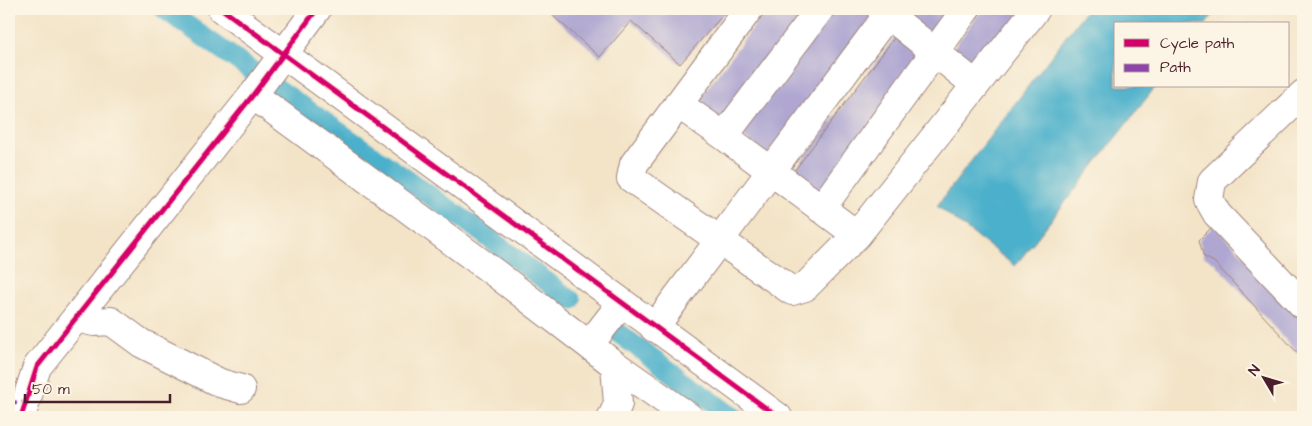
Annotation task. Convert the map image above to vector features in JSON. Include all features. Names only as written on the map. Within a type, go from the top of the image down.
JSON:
[{"type":"street","points":[[222,9],[621,304],[778,417]]},
{"type":"street","points":[[21,417],[37,367],[253,95],[317,9]]},
{"type":"street","points":[[749,9],[634,164],[631,178],[792,291],[805,287],[857,235],[1036,9]]},
{"type":"street","points":[[724,136],[820,9]]},
{"type":"street","points":[[821,209],[966,9]]},
{"type":"street","points":[[654,328],[771,172],[887,11],[976,85]]},
{"type":"street","points":[[1303,94],[1212,181],[1208,200],[1218,214],[1303,304]]},
{"type":"street","points":[[253,95],[615,365],[689,417]]},
{"type":"street","points":[[678,104],[857,235]]},
{"type":"street","points":[[589,345],[621,304]]},
{"type":"street","points":[[77,318],[94,322],[111,321],[140,343],[220,383],[241,389]]},
{"type":"street","points":[[612,417],[618,404],[615,365]]},
{"type":"water","points":[[1087,9],[1217,9],[1207,22],[1114,22],[1114,88],[1154,88],[1015,266],[937,206]]},
{"type":"building","points":[[545,9],[728,9],[680,64],[631,21],[600,57]]},
{"type":"building","points":[[767,9],[811,9],[724,124],[696,103]]},
{"type":"building","points":[[834,9],[868,9],[875,14],[768,155],[740,134]]},
{"type":"building","points":[[917,9],[960,9],[937,39],[909,18]]},
{"type":"building","points":[[983,9],[1027,9],[978,73],[950,52]]},
{"type":"building","points":[[898,33],[926,55],[820,196],[791,175]]},
{"type":"building","points":[[1214,225],[1303,317],[1303,359],[1214,262],[1204,257],[1199,240]]},
{"type":"waterway","points":[[164,9],[251,70]]},
{"type":"waterway","points":[[278,89],[466,221],[571,300]]},
{"type":"waterway","points":[[618,333],[733,417]]},
{"type":"marked path","points":[[9,402],[26,403]]},
{"type":"cycle path","points":[[222,9],[778,417]]},
{"type":"cycle path","points":[[21,417],[37,367],[253,95],[317,9]]}]
